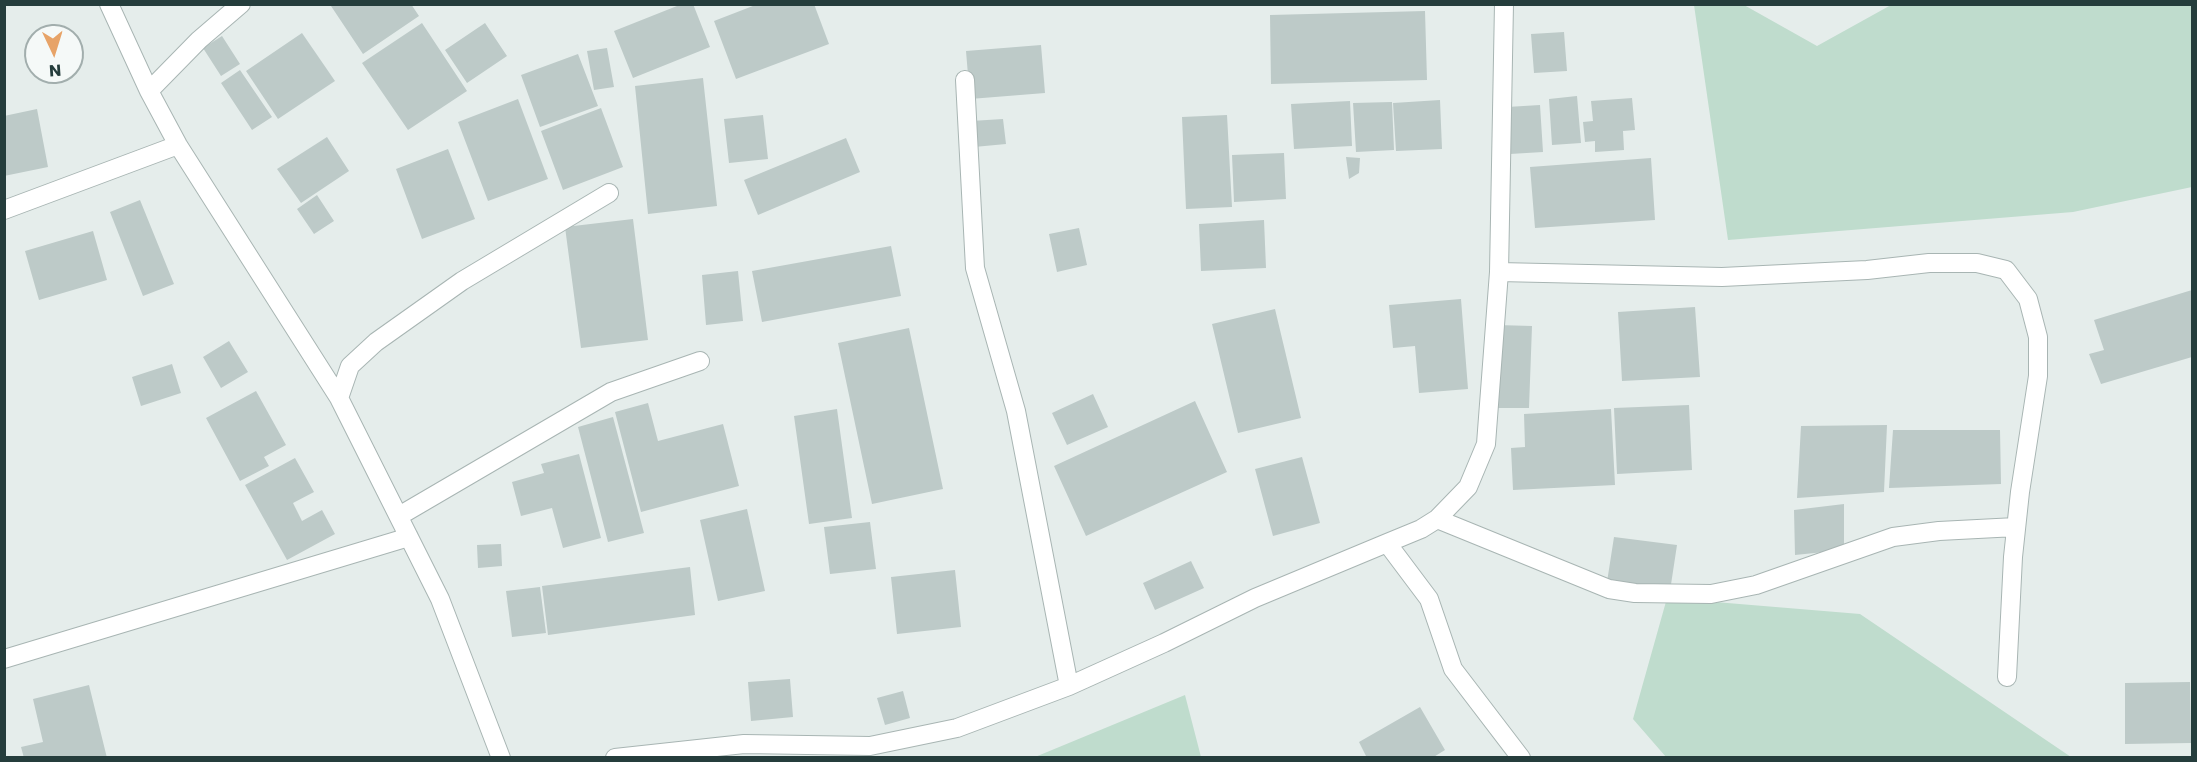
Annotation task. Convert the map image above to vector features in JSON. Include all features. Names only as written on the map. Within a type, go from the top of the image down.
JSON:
[{"type":"street","points":[[109,4],[149,91],[178,145],[339,398],[440,599],[501,758]]},
{"type":"street","points":[[149,91],[199,40],[241,4]]},
{"type":"street","points":[[615,758],[744,744],[870,746],[957,728],[1070,686],[1164,643],[1255,597],[1421,529],[1437,519],[1468,486],[1486,444],[1499,272],[1504,4]]},
{"type":"street","points":[[965,81],[975,268],[1016,411],[1070,686]]},
{"type":"street","points":[[4,210],[178,145]]},
{"type":"street","points":[[339,398],[350,366],[376,342],[462,281],[609,193]]},
{"type":"street","points":[[1499,272],[1722,277],[1867,270],[1929,263],[1977,263],[2006,270],[2028,299],[2038,337],[2038,376],[2013,557],[2007,677]]},
{"type":"street","points":[[399,516],[611,392],[700,361]]},
{"type":"street","points":[[1437,519],[1601,586],[1635,593],[1711,594],[1756,585],[1893,537],[1939,531],[2016,527]]},
{"type":"street","points":[[4,659],[409,537]]},
{"type":"street","points":[[1387,543],[1429,599],[1453,669],[1521,758]]},
{"type":"green space","points":[[1694,5],[1744,5],[1817,46],[1891,5],[2192,5],[2192,187],[2073,212],[1728,240]]},
{"type":"green space","points":[[1667,598],[1860,614],[2071,757],[1666,757],[1633,719]]},
{"type":"green space","points":[[1185,695],[1201,757],[1035,757]]},
{"type":"building","points":[[333,4],[411,4],[419,16],[363,54],[331,6]]},
{"type":"building","points":[[682,4],[693,4],[710,47],[633,78],[614,31]]},
{"type":"building","points":[[758,4],[814,4],[829,44],[736,79],[714,21]]},
{"type":"building","points":[[1425,11],[1427,80],[1271,84],[1270,15]]},
{"type":"building","points":[[422,23],[467,91],[408,130],[362,63]]},
{"type":"building","points":[[485,23],[507,56],[467,83],[445,50]]},
{"type":"building","points":[[1564,32],[1567,71],[1534,73],[1531,34]]},
{"type":"building","points":[[302,33],[335,81],[278,119],[246,71]]},
{"type":"building","points":[[222,36],[240,64],[221,76],[203,48]]},
{"type":"building","points":[[1041,45],[1045,93],[970,99],[966,51]]},
{"type":"building","points":[[607,48],[614,87],[594,90],[587,51]]},
{"type":"building","points":[[578,54],[598,106],[540,127],[521,75]]},
{"type":"building","points":[[240,70],[272,117],[252,130],[221,83]]},
{"type":"building","points":[[703,78],[717,206],[648,214],[635,86]]},
{"type":"building","points":[[1577,96],[1581,143],[1552,145],[1549,99]]},
{"type":"building","points":[[1632,98],[1635,130],[1623,131],[1624,150],[1595,152],[1595,141],[1585,142],[1583,122],[1593,121],[1591,101]]},
{"type":"building","points":[[518,99],[548,179],[488,201],[458,122]]},
{"type":"building","points":[[1440,100],[1442,149],[1396,151],[1393,103]]},
{"type":"building","points":[[1350,101],[1352,146],[1294,149],[1291,104]]},
{"type":"building","points":[[1392,102],[1394,150],[1356,152],[1353,103]]},
{"type":"building","points":[[1540,105],[1543,152],[1510,154],[1507,107]]},
{"type":"building","points":[[601,108],[623,167],[563,190],[541,131]]},
{"type":"building","points":[[37,109],[48,167],[4,176],[4,116]]},
{"type":"building","points":[[763,115],[768,159],[729,163],[724,119]]},
{"type":"building","points":[[1227,115],[1232,207],[1186,209],[1182,117]]},
{"type":"building","points":[[1003,119],[1006,144],[974,147],[971,121]]},
{"type":"building","points":[[327,137],[349,171],[301,203],[277,169]]},
{"type":"building","points":[[846,138],[860,172],[758,215],[744,180]]},
{"type":"building","points":[[448,149],[475,219],[422,239],[396,169]]},
{"type":"building","points":[[1284,153],[1286,199],[1234,202],[1232,155]]},
{"type":"building","points":[[1346,157],[1360,158],[1359,173],[1349,179]]},
{"type":"building","points":[[1651,158],[1655,220],[1535,228],[1530,167]]},
{"type":"building","points":[[317,195],[334,221],[314,234],[297,209]]},
{"type":"building","points":[[140,200],[174,284],[143,296],[110,212]]},
{"type":"building","points":[[633,219],[648,340],[581,348],[565,227]]},
{"type":"building","points":[[1264,220],[1266,268],[1201,271],[1199,224]]},
{"type":"building","points":[[1079,228],[1087,265],[1057,272],[1049,234]]},
{"type":"building","points":[[93,231],[107,280],[39,300],[25,251]]},
{"type":"building","points":[[891,246],[901,296],[762,322],[752,271]]},
{"type":"building","points":[[738,271],[743,321],[706,325],[702,275]]},
{"type":"building","points":[[2192,290],[2192,357],[2101,384],[2089,354],[2104,350],[2094,320]]},
{"type":"building","points":[[1461,299],[1468,389],[1419,393],[1415,346],[1393,348],[1389,305]]},
{"type":"building","points":[[1695,307],[1700,377],[1622,381],[1618,312]]},
{"type":"building","points":[[1275,309],[1301,418],[1238,433],[1212,324]]},
{"type":"building","points":[[1497,325],[1532,326],[1529,408],[1495,408]]},
{"type":"building","points":[[909,328],[943,489],[872,504],[838,343]]},
{"type":"building","points":[[229,341],[248,372],[221,388],[203,357]]},
{"type":"building","points":[[172,364],[181,393],[141,406],[132,377]]},
{"type":"building","points":[[256,391],[286,445],[264,457],[269,466],[240,481],[206,418]]},
{"type":"building","points":[[1093,394],[1108,427],[1067,445],[1052,413]]},
{"type":"building","points":[[1195,401],[1227,472],[1086,536],[1054,466]]},
{"type":"building","points":[[648,403],[658,441],[723,424],[739,486],[641,512],[615,412]]},
{"type":"building","points":[[1689,405],[1692,470],[1617,474],[1614,408]]},
{"type":"building","points":[[837,409],[852,518],[809,524],[794,416]]},
{"type":"building","points":[[1611,409],[1615,485],[1513,490],[1511,448],[1525,447],[1524,414]]},
{"type":"building","points":[[613,417],[644,533],[608,542],[578,427]]},
{"type":"building","points":[[1887,425],[1884,492],[1797,498],[1801,426]]},
{"type":"building","points":[[1893,430],[2000,430],[2001,484],[1889,488]]},
{"type":"building","points":[[579,454],[601,538],[563,548],[552,508],[521,516],[512,482],[544,473],[541,464]]},
{"type":"building","points":[[1302,457],[1320,523],[1273,536],[1255,469]]},
{"type":"building","points":[[295,458],[314,492],[293,503],[302,521],[322,510],[335,534],[287,560],[245,485]]},
{"type":"building","points":[[1844,504],[1844,550],[1795,555],[1794,510]]},
{"type":"building","points":[[747,509],[765,591],[718,601],[700,520]]},
{"type":"building","points":[[870,522],[876,569],[830,574],[824,527]]},
{"type":"building","points":[[1614,537],[1677,545],[1670,591],[1607,582]]},
{"type":"building","points":[[501,544],[502,566],[478,568],[477,545]]},
{"type":"building","points":[[1191,561],[1204,588],[1155,610],[1143,583]]},
{"type":"building","points":[[690,567],[695,615],[548,635],[542,586]]},
{"type":"building","points":[[955,570],[961,627],[897,634],[891,577]]},
{"type":"building","points":[[540,587],[546,633],[512,637],[506,591]]},
{"type":"building","points":[[790,679],[793,717],[751,721],[748,682]]},
{"type":"building","points":[[2190,682],[2191,743],[2125,744],[2125,683]]},
{"type":"building","points":[[89,685],[107,758],[24,758],[21,747],[43,742],[33,699]]},
{"type":"building","points":[[903,691],[910,718],[885,725],[877,698]]},
{"type":"building","points":[[1420,707],[1445,750],[1432,758],[1367,758],[1359,742]]}]
